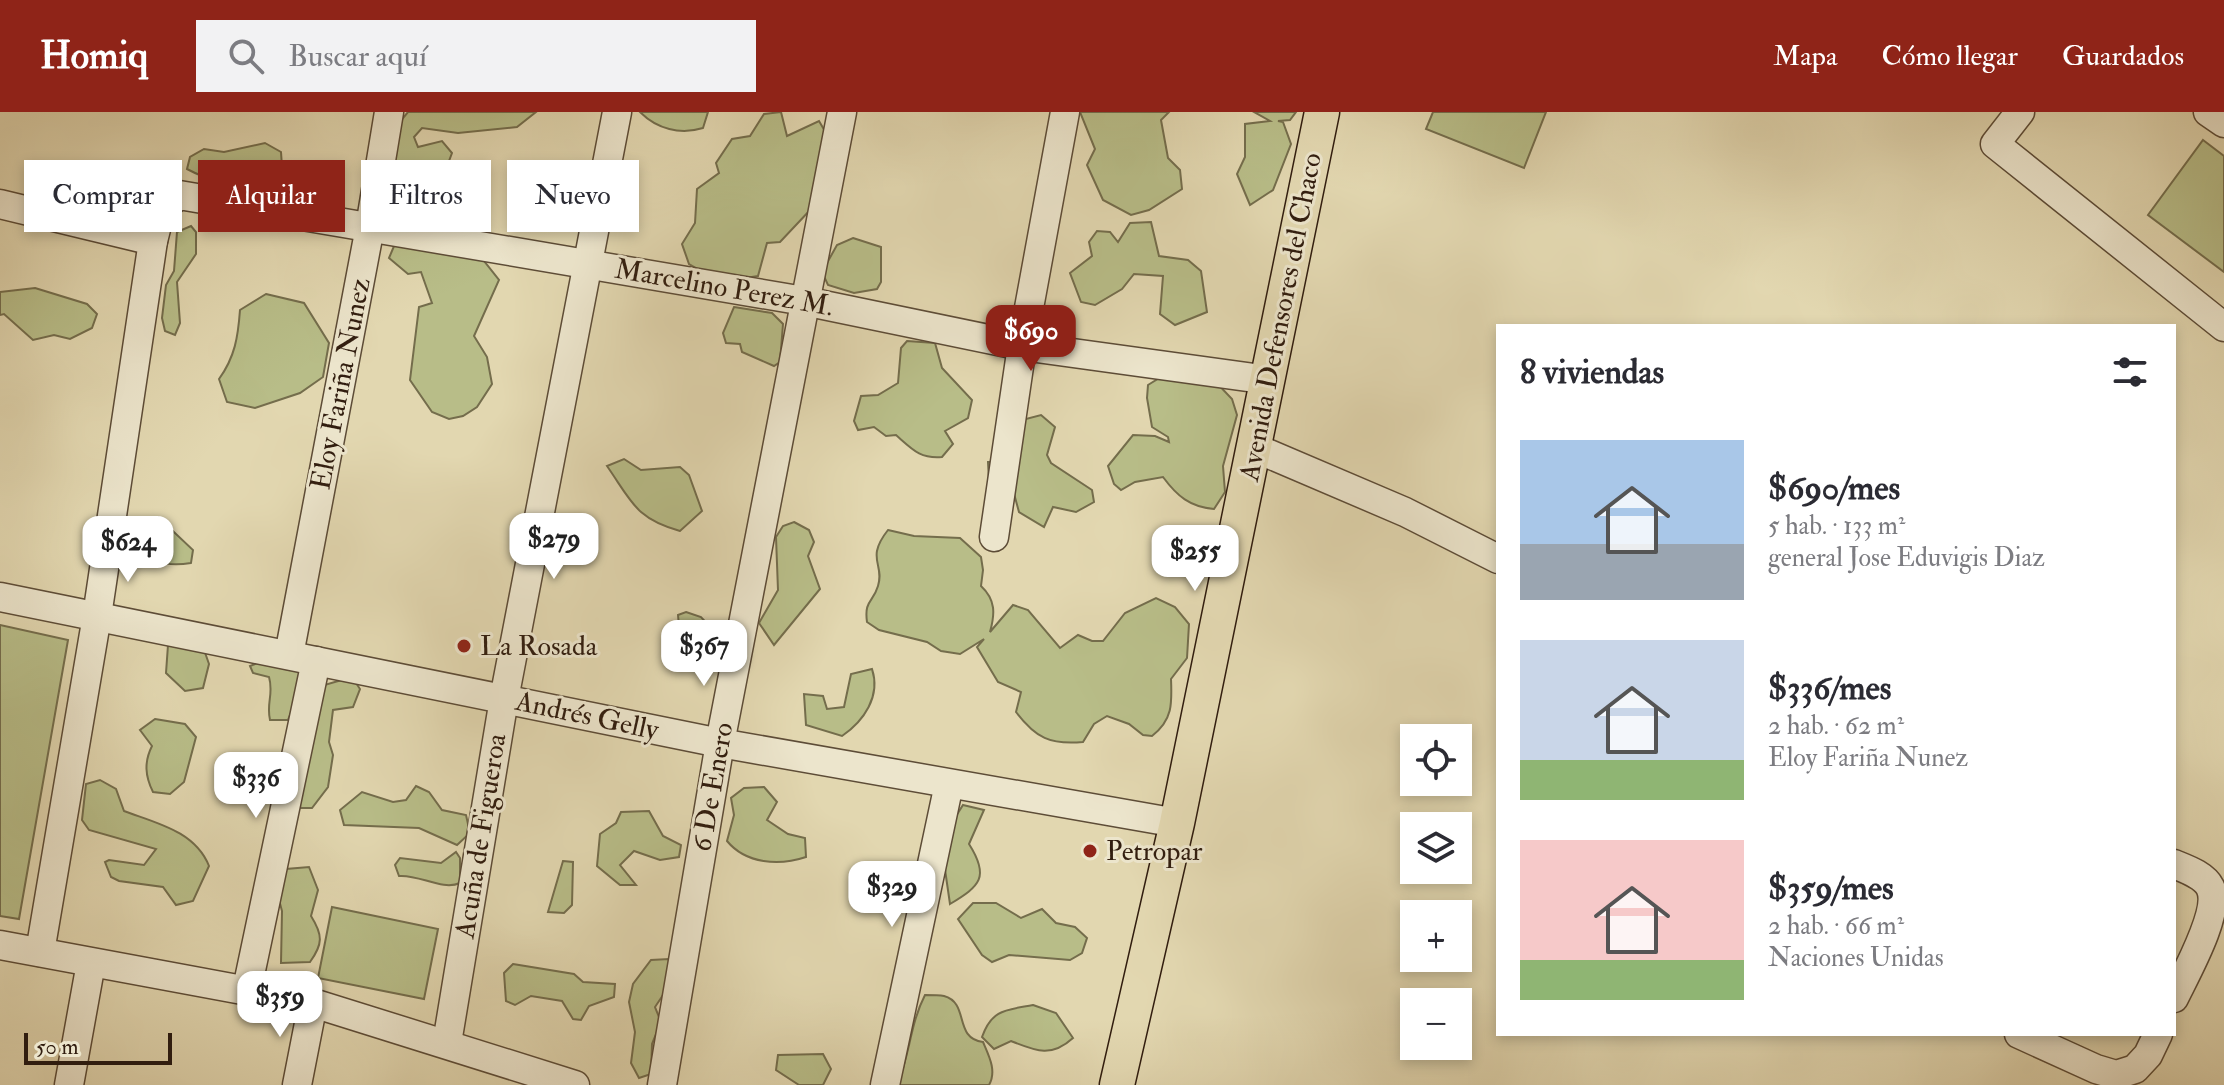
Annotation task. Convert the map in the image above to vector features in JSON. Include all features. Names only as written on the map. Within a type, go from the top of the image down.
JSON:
[{"type":"main road","name":"Avenida Defensores del Chaco","points":[[1117,1085],[1177,823],[1322,112]]},
{"type":"street","name":"Eloy Fariña Nunez","points":[[381,160],[389,112]]},
{"type":"street","name":"Acuña de Figueroa","points":[[447,1043],[504,699],[617,112]]},
{"type":"street","name":"6 De Enero","points":[[662,1085],[720,743],[842,112]]},
{"type":"street","points":[[994,537],[1022,346],[1065,112]]},
{"type":"street","points":[[2020,112],[1995,144],[2224,327]]},
{"type":"street","points":[[2208,112],[2224,123]]},
{"type":"street","name":"Marcelino Perez M.","points":[[153,241],[161,209],[179,195],[361,225]]},
{"type":"street","points":[[0,204],[153,241],[97,616],[40,952]]},
{"type":"street","name":"Eloy Fariña Nunez","points":[[247,989],[303,658],[369,232]]},
{"type":"street","name":"Marcelino Perez M.","points":[[400,232],[804,301],[1022,346],[1269,380]]},
{"type":"street","points":[[1255,448],[1405,512],[1496,558]]},
{"type":"street","name":"Andrés Gelly","points":[[0,597],[720,743],[1177,823]]},
{"type":"street","points":[[885,1085],[949,784]]},
{"type":"street","points":[[2176,865],[2210,884],[2213,896],[2212,911],[2176,994]]},
{"type":"street","points":[[0,945],[313,1003],[447,1043],[498,1073],[575,1085]]},
{"type":"street","points":[[69,1085],[91,963]]},
{"type":"street","points":[[297,1085],[313,1003]]},
{"type":"street","points":[[2023,1036],[2116,1075],[2135,1069],[2148,1055],[2157,1036]]},
{"type":"green space","points":[[408,112],[536,112],[517,127],[458,133],[422,128],[414,137],[418,147],[442,141],[452,153],[449,160],[386,160],[393,130]]},
{"type":"green space","points":[[640,112],[708,112],[703,128],[686,131],[661,126]]},
{"type":"green space","points":[[781,112],[787,136],[819,121],[829,138],[828,191],[780,242],[767,243],[758,276],[720,282],[689,264],[682,244],[695,223],[697,189],[719,173],[716,163],[732,139],[750,136],[764,114]]},
{"type":"green space","points":[[1080,112],[1169,112],[1161,120],[1168,158],[1180,170],[1182,189],[1149,210],[1131,215],[1103,200],[1087,165],[1095,149]]},
{"type":"green space","points":[[1254,112],[1296,112],[1290,120],[1278,121],[1283,122],[1291,144],[1273,190],[1250,205],[1237,174],[1245,157],[1245,124],[1270,121]]},
{"type":"green space","points":[[1433,112],[1546,112],[1524,168],[1426,129]]},
{"type":"green space","points":[[2203,140],[2224,156],[2224,272],[2148,215]]},
{"type":"green space","points":[[265,143],[281,152],[282,160],[198,160],[198,174],[187,169],[190,157],[204,149],[224,152]]},
{"type":"green space","points":[[1151,222],[1159,256],[1188,260],[1201,271],[1207,312],[1175,325],[1160,314],[1163,276],[1134,274],[1122,289],[1095,305],[1081,302],[1070,273],[1092,256],[1089,242],[1097,231],[1110,232],[1118,242],[1130,223]]},
{"type":"green space","points":[[191,226],[196,232],[196,254],[177,282],[180,323],[175,335],[165,331],[162,318],[166,285],[174,271],[177,232]]},
{"type":"green space","points":[[853,238],[881,247],[881,282],[877,289],[854,293],[828,285],[822,272],[837,245]]},
{"type":"green space","points":[[397,239],[480,256],[499,280],[474,336],[487,357],[492,384],[477,407],[463,416],[449,419],[432,412],[410,380],[419,307],[432,303],[421,272],[408,274],[389,258]]},
{"type":"green space","points":[[35,288],[87,304],[97,314],[92,328],[70,339],[54,335],[33,340],[4,314],[0,315],[0,292]]},
{"type":"green space","points":[[266,294],[304,303],[329,343],[323,377],[300,393],[255,408],[227,402],[219,379],[235,346],[240,310]]},
{"type":"green space","points":[[734,307],[772,313],[783,324],[780,362],[774,366],[742,352],[740,344],[726,343],[723,333]]},
{"type":"green space","points":[[907,341],[935,343],[942,368],[972,400],[968,418],[945,431],[953,444],[942,457],[922,455],[896,435],[886,436],[874,427],[858,430],[854,421],[861,396],[878,395],[898,383],[901,348]]},
{"type":"green space","points":[[1161,377],[1212,378],[1232,399],[1237,415],[1223,466],[1225,492],[1214,509],[1185,499],[1163,477],[1135,482],[1121,490],[1114,484],[1108,466],[1133,435],[1155,436],[1169,442],[1168,437],[1152,427],[1147,398],[1148,385]]},
{"type":"green space","points":[[1041,415],[1055,427],[1047,455],[1051,463],[1092,490],[1094,502],[1076,512],[1053,507],[1044,527],[1019,512],[1013,490],[989,481],[988,462],[1016,462],[1021,451],[1022,420]]},
{"type":"green space","points":[[624,459],[641,470],[680,467],[689,475],[702,511],[680,531],[644,515],[607,466]]},
{"type":"green space","points":[[158,517],[193,550],[191,563],[156,561],[128,538],[131,522]]},
{"type":"green space","points":[[794,522],[809,530],[814,542],[808,556],[820,589],[774,645],[759,623],[778,590],[776,537],[783,526]]},
{"type":"green space","points":[[888,530],[914,536],[960,538],[981,557],[981,586],[993,608],[990,632],[1013,605],[1028,610],[1060,648],[1078,635],[1092,641],[1103,641],[1125,613],[1156,598],[1175,607],[1189,624],[1187,658],[1171,679],[1171,703],[1164,724],[1152,736],[1143,735],[1129,724],[1107,716],[1094,724],[1083,742],[1053,741],[1037,734],[1016,712],[1021,692],[998,682],[977,647],[984,639],[960,654],[941,651],[927,642],[879,630],[867,622],[868,605],[876,592],[879,578],[878,548]]},
{"type":"green space","points":[[686,612],[701,617],[728,646],[715,659],[679,670],[671,650],[680,638],[678,615]]},
{"type":"green space","points":[[0,625],[68,640],[19,919],[0,916]]},
{"type":"green space","points":[[202,644],[209,664],[203,688],[185,691],[166,673],[168,645]]},
{"type":"green space","points":[[280,654],[306,677],[288,720],[270,720],[269,677],[253,673],[250,666]]},
{"type":"green space","points":[[872,669],[874,689],[869,707],[850,730],[842,736],[806,725],[804,694],[823,696],[827,709],[844,707],[851,674]]},
{"type":"green space","points":[[352,677],[360,689],[353,707],[333,710],[329,742],[333,755],[328,787],[312,808],[301,808],[285,792],[321,686]]},
{"type":"green space","points":[[155,719],[185,724],[196,737],[184,782],[170,794],[153,792],[147,775],[152,746],[140,730]]},
{"type":"green space","points":[[100,780],[116,789],[124,811],[173,830],[203,854],[209,866],[193,901],[176,905],[163,887],[119,881],[111,877],[105,862],[144,865],[156,849],[89,830],[82,820],[86,784]]},
{"type":"green space","points":[[416,786],[429,792],[442,810],[466,815],[470,833],[457,845],[419,828],[344,825],[340,810],[362,792],[393,802],[406,800]]},
{"type":"green space","points":[[764,787],[777,802],[767,820],[788,834],[805,838],[806,857],[785,862],[753,859],[727,841],[734,815],[731,798],[744,788]]},
{"type":"green space","points":[[963,805],[984,810],[969,844],[980,873],[975,886],[950,904],[942,849],[946,832]]},
{"type":"green space","points":[[649,811],[663,836],[681,845],[679,857],[660,860],[634,851],[620,865],[636,885],[620,885],[597,866],[600,834],[616,823],[621,812]]},
{"type":"green space","points":[[456,852],[460,858],[460,883],[453,885],[399,876],[395,865],[400,858],[441,863]]},
{"type":"green space","points":[[563,861],[573,862],[572,905],[564,913],[548,912]]},
{"type":"green space","points":[[309,867],[318,890],[311,916],[318,929],[319,945],[310,962],[281,963],[282,911],[278,896],[286,869]]},
{"type":"green space","points":[[973,903],[996,903],[1021,918],[1042,909],[1056,923],[1075,927],[1087,938],[1082,953],[1070,960],[1009,955],[992,962],[982,955],[958,919]]},
{"type":"green space","points":[[332,907],[438,929],[424,999],[318,978]]},
{"type":"green space","points":[[669,959],[675,977],[655,1007],[661,1022],[652,1044],[651,1074],[639,1078],[631,1063],[635,1032],[629,1002],[633,984],[651,960]]},
{"type":"green space","points":[[513,964],[574,974],[583,982],[615,984],[614,997],[589,1006],[581,1020],[573,1019],[562,1001],[531,996],[515,1005],[506,1001],[504,973]]},
{"type":"green space","points":[[925,995],[944,996],[952,1000],[968,1034],[983,1042],[992,1069],[989,1085],[897,1085]]},
{"type":"green space","points":[[1033,1005],[1056,1013],[1073,1038],[1058,1048],[1043,1051],[1011,1041],[994,1049],[982,1037],[990,1021],[1001,1012]]},
{"type":"green space","points":[[823,1054],[831,1069],[823,1085],[799,1085],[776,1070],[778,1055]]},
{"type":"place","name":"La Rosada","points":[[464,646]]},
{"type":"place","name":"Petropar","points":[[1090,851]]}]
